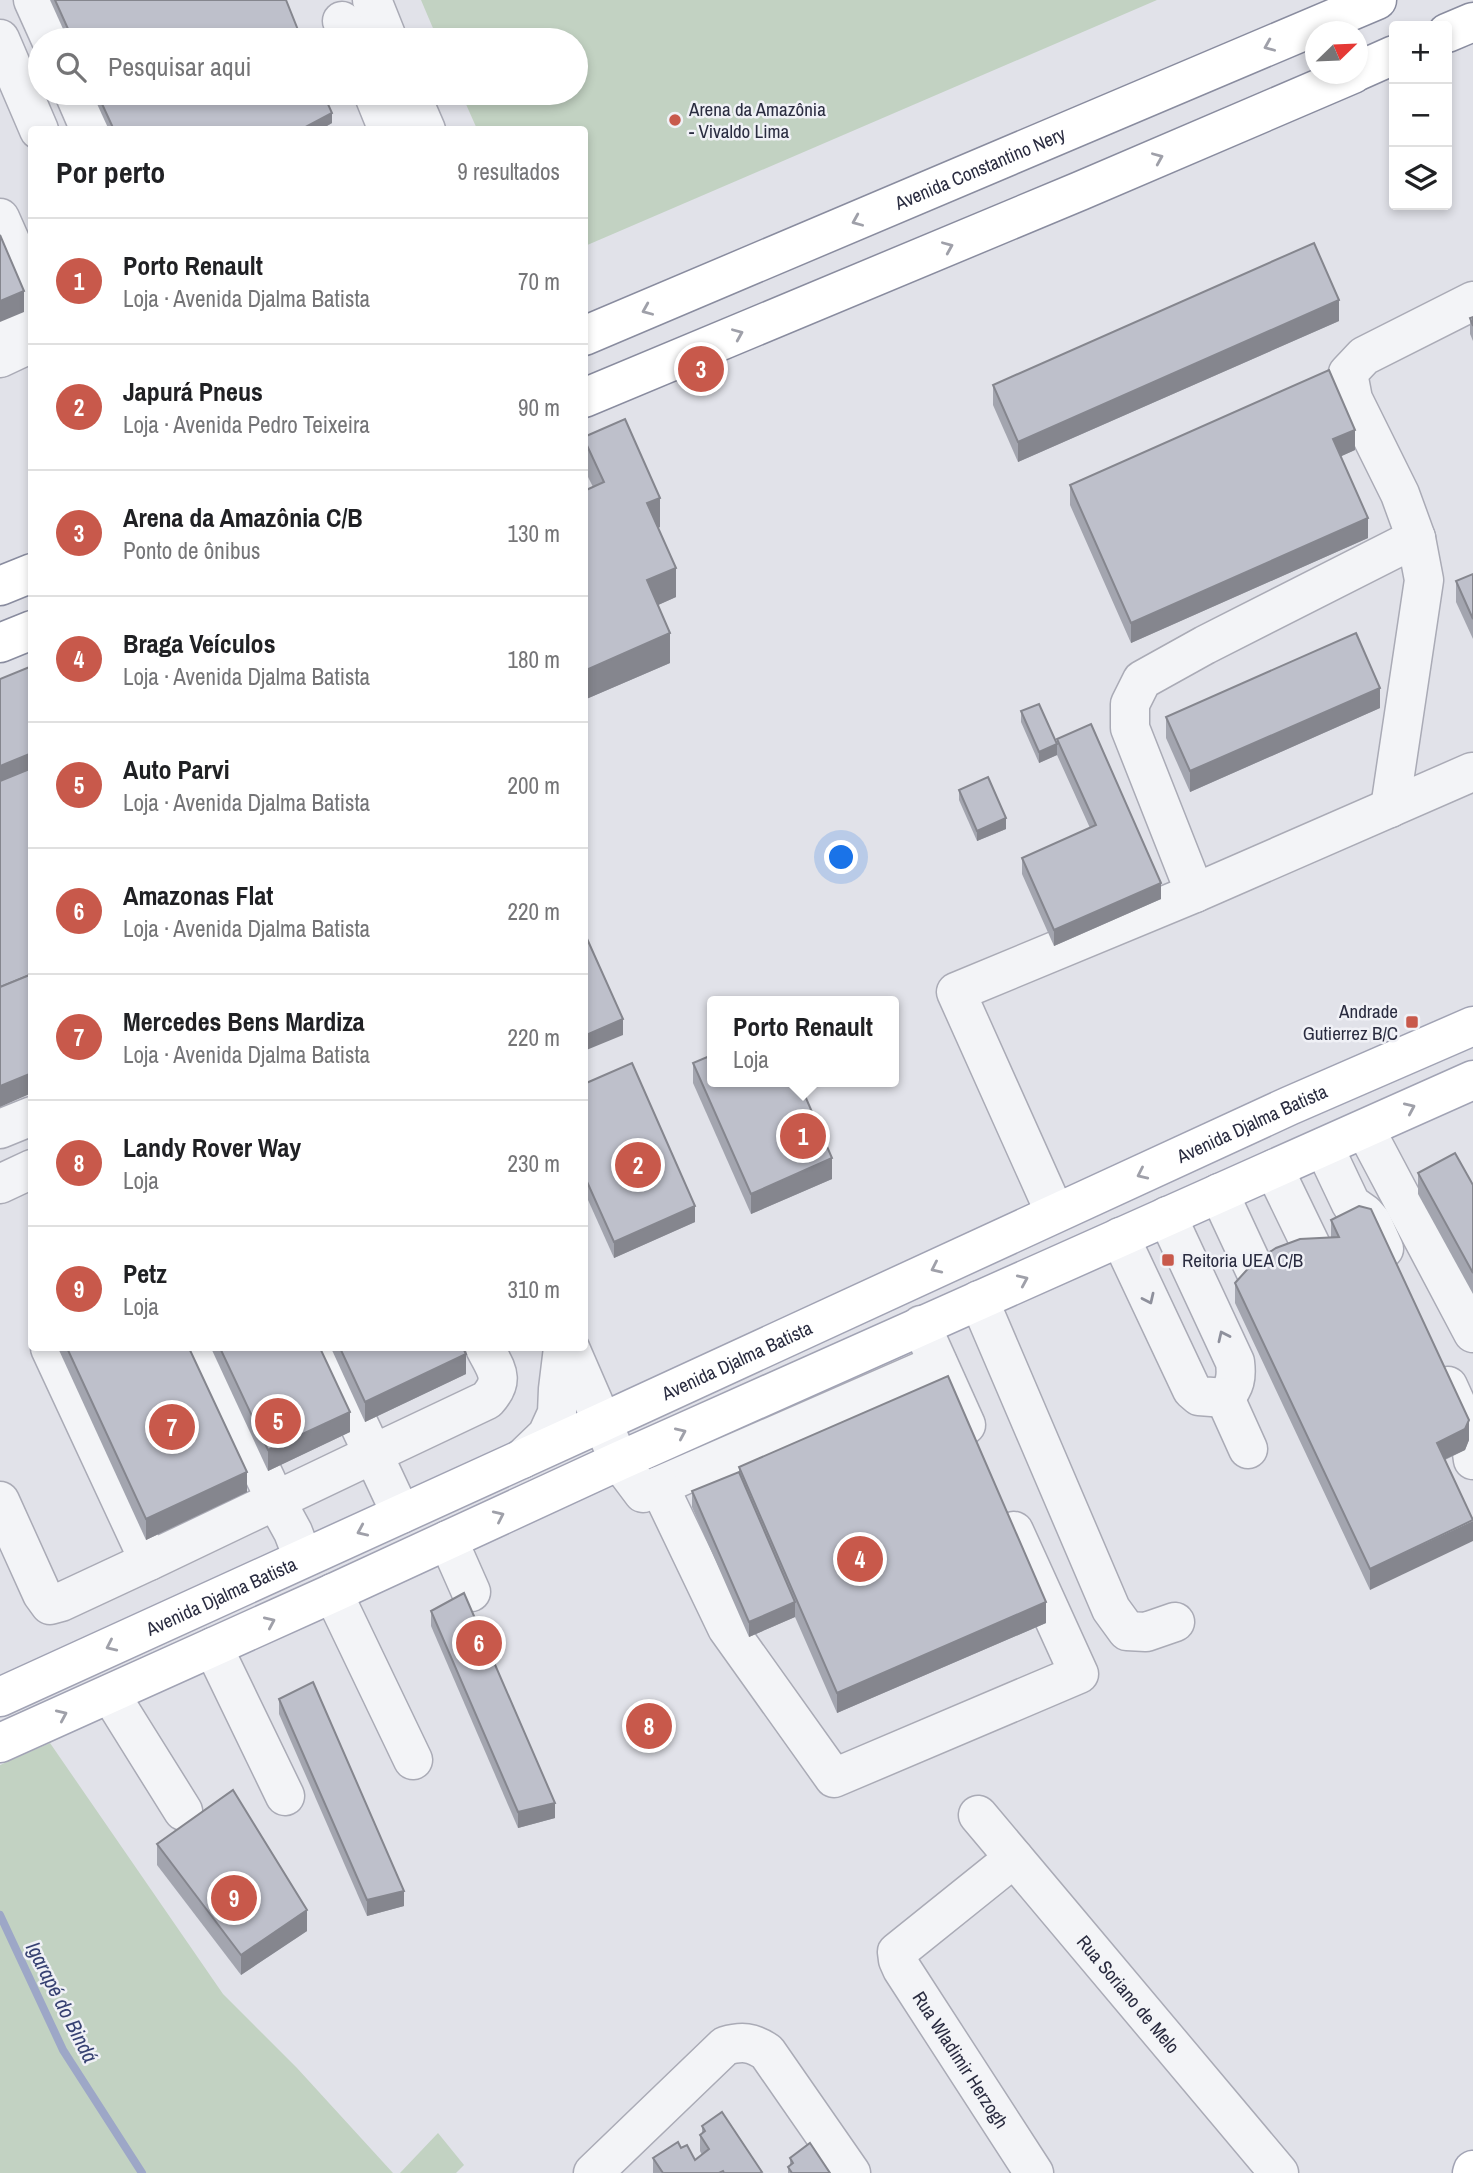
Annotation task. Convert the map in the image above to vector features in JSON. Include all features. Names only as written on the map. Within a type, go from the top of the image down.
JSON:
[{"type":"main road","name":"Avenida Constantino Nery","points":[[588,334],[1377,0]]},
{"type":"main road","points":[[1452,31],[1473,22]]},
{"type":"main road","points":[[1452,40],[1473,36]]},
{"type":"main road","points":[[1368,66],[1389,57]]},
{"type":"main road","points":[[588,396],[1330,84]]},
{"type":"main road","points":[[0,586],[28,575]]},
{"type":"main road","points":[[0,643],[28,632]]},
{"type":"main road","name":"Avenida Djalma Batista","points":[[1,1693],[522,1460],[1289,1106],[1473,1026]]},
{"type":"main road","points":[[9,1739],[921,1325],[1473,1080]]},
{"type":"street","points":[[33,0],[46,28]]},
{"type":"street","points":[[0,39],[28,104]]},
{"type":"street","points":[[28,105],[37,126]]},
{"type":"street","points":[[79,105],[88,126]]},
{"type":"street","points":[[378,105],[386,126]]},
{"type":"street","points":[[415,105],[424,126]]},
{"type":"street","points":[[0,218],[28,281]]},
{"type":"street","points":[[1390,808],[1424,580],[1416,538],[1401,494],[1353,399],[1348,373],[1364,356],[1473,301]]},
{"type":"street","points":[[0,328],[28,316]]},
{"type":"street","points":[[0,358],[28,346]]},
{"type":"street","points":[[1195,893],[1130,728],[1130,705],[1142,680],[1416,538]]},
{"type":"street","points":[[1055,1213],[956,992],[1195,893],[1472,772]]},
{"type":"street","points":[[0,1129],[28,1118]]},
{"type":"street","points":[[1365,1129],[1473,1333]]},
{"type":"street","points":[[1324,1147],[1351,1204],[1372,1222],[1401,1284]]},
{"type":"street","points":[[1274,1169],[1317,1258]]},
{"type":"street","points":[[0,1184],[28,1171]]},
{"type":"street","points":[[1357,1210],[1397,1189]]},
{"type":"street","points":[[1219,1193],[1259,1279]]},
{"type":"street","points":[[1167,1216],[1235,1362],[1237,1377],[1232,1390],[1225,1398]]},
{"type":"street","points":[[1120,1237],[1192,1390],[1199,1396],[1225,1398]]},
{"type":"street","points":[[979,1300],[1111,1609],[1127,1631],[1146,1632],[1175,1622]]},
{"type":"street","points":[[921,1325],[978,1453]]},
{"type":"street","points":[[51,1351],[149,1561]]},
{"type":"street","points":[[205,1351],[303,1558]]},
{"type":"street","points":[[324,1351],[401,1514]]},
{"type":"street","points":[[0,1501],[42,1594],[50,1605],[61,1602],[487,1399],[497,1389],[500,1378],[486,1351]]},
{"type":"street","points":[[522,1460],[547,1435],[557,1413],[563,1351]]},
{"type":"street","points":[[571,1351],[619,1461],[643,1493],[938,1364]]},
{"type":"street","points":[[1435,1358],[1469,1432],[1473,1460]]},
{"type":"street","points":[[1225,1398],[1248,1449]]},
{"type":"street","points":[[659,1486],[727,1629],[834,1777],[1079,1674],[1001,1502]]},
{"type":"street","points":[[448,1539],[471,1592]]},
{"type":"street","points":[[334,1593],[413,1760]]},
{"type":"street","points":[[213,1647],[285,1796]]},
{"type":"street","points":[[1,1693],[9,1739]]},
{"type":"street","points":[[110,1693],[183,1811]]},
{"type":"street","name":"Rua Soriano de Melo","points":[[978,1815],[1279,2173]]},
{"type":"street","name":"Rua Wladimir Herzogh","points":[[1014,1858],[897,1952],[902,1969],[1034,2173]]},
{"type":"street","points":[[593,2173],[725,2046],[738,2042],[754,2043],[767,2052],[851,2173]]},
{"type":"green space","name":"Arena da Amazônia - Vivaldo Lima","points":[[421,0],[1157,0],[588,245],[588,126],[476,126],[466,105],[588,105],[588,28],[433,28]]},
{"type":"green space","points":[[50,1743],[223,1994],[297,2068],[393,2173],[0,2173],[0,1765]]},
{"type":"green space","points":[[438,2133],[464,2165],[456,2173],[400,2173]]},
{"type":"building","points":[[55,0],[286,0],[297,28],[68,28]]},
{"type":"building","points":[[103,105],[328,105],[332,113],[308,126],[112,126]]},
{"type":"building","points":[[0,235],[24,291],[0,301]]},
{"type":"building","points":[[1314,243],[1339,300],[1018,442],[993,385]]},
{"type":"building","points":[[1329,370],[1355,430],[1333,439],[1368,518],[1131,623],[1070,485]]},
{"type":"building","points":[[625,419],[660,498],[647,503],[676,568],[647,580],[670,633],[588,669],[588,489],[604,482],[588,448],[588,435]]},
{"type":"building","points":[[1473,574],[1473,619],[1456,581]]},
{"type":"building","points":[[1356,633],[1380,688],[1190,771],[1166,717]]},
{"type":"building","points":[[28,668],[28,755],[0,766],[0,679]]},
{"type":"building","points":[[1039,704],[1057,744],[1039,752],[1021,711]]},
{"type":"building","points":[[1091,724],[1161,883],[1054,930],[1022,858],[1096,825],[1057,739]]},
{"type":"building","points":[[28,770],[28,976],[0,987],[0,781]]},
{"type":"building","points":[[988,777],[1006,818],[977,831],[959,790]]},
{"type":"building","points":[[588,941],[623,1019],[588,1034]]},
{"type":"building","points":[[28,976],[28,1075],[0,1086],[0,987]]},
{"type":"building","points":[[707,1057],[707,1087],[801,1087],[832,1158],[751,1194],[693,1063]]},
{"type":"building","points":[[632,1063],[695,1206],[614,1242],[588,1184],[588,1082]]},
{"type":"building","points":[[1455,1153],[1473,1185],[1473,1273],[1418,1173]]},
{"type":"building","points":[[1359,1206],[1371,1209],[1469,1420],[1465,1429],[1437,1443],[1473,1520],[1370,1569],[1235,1283],[1254,1262],[1276,1248],[1300,1239],[1339,1237],[1331,1220]]},
{"type":"building","points":[[68,1351],[190,1351],[247,1472],[146,1519]]},
{"type":"building","points":[[221,1351],[321,1351],[350,1412],[268,1450]]},
{"type":"building","points":[[341,1351],[464,1351],[466,1354],[365,1402]]},
{"type":"building","points":[[948,1376],[1046,1602],[837,1693],[739,1467]]},
{"type":"building","points":[[739,1472],[795,1602],[749,1622],[692,1491]]},
{"type":"building","points":[[464,1593],[555,1803],[518,1812],[431,1611]]},
{"type":"building","points":[[313,1682],[404,1891],[367,1900],[279,1699]]},
{"type":"building","points":[[233,1790],[307,1910],[241,1955],[157,1844]]},
{"type":"building","points":[[722,2112],[762,2172],[663,2173],[653,2158],[678,2142],[681,2148],[687,2145],[695,2160],[709,2149],[700,2135],[705,2131],[702,2126]]},
{"type":"building","points":[[810,2143],[830,2173],[792,2173],[788,2167],[793,2163],[790,2158]]},
{"type":"waterway","name":"Igarapé do Bindá","points":[[0,1915],[63,2050],[142,2173]]},
{"type":"place","name":"Arena da Amazônia - Vivaldo Lima","points":[[675,120]]},
{"type":"place","name":"Arena da Amazônia C/B","points":[[701,369]]},
{"type":"place","name":"Andrade Gutierrez B/C","points":[[1412,1022]]},
{"type":"place","name":"Porto Renault","points":[[803,1136]]},
{"type":"place","name":"Japurá Pneus","points":[[638,1165]]},
{"type":"place","name":"Reitoria UEA C/B","points":[[1168,1260]]},
{"type":"place","name":"Auto Parvi","points":[[278,1421]]},
{"type":"place","name":"Mercedes Bens Mardiza","points":[[172,1427]]},
{"type":"place","name":"Braga Veículos","points":[[860,1559]]},
{"type":"place","name":"Amazonas Flat","points":[[479,1643]]},
{"type":"place","name":"Landy Rover Way","points":[[649,1726]]},
{"type":"place","name":"Petz","points":[[234,1898]]}]
